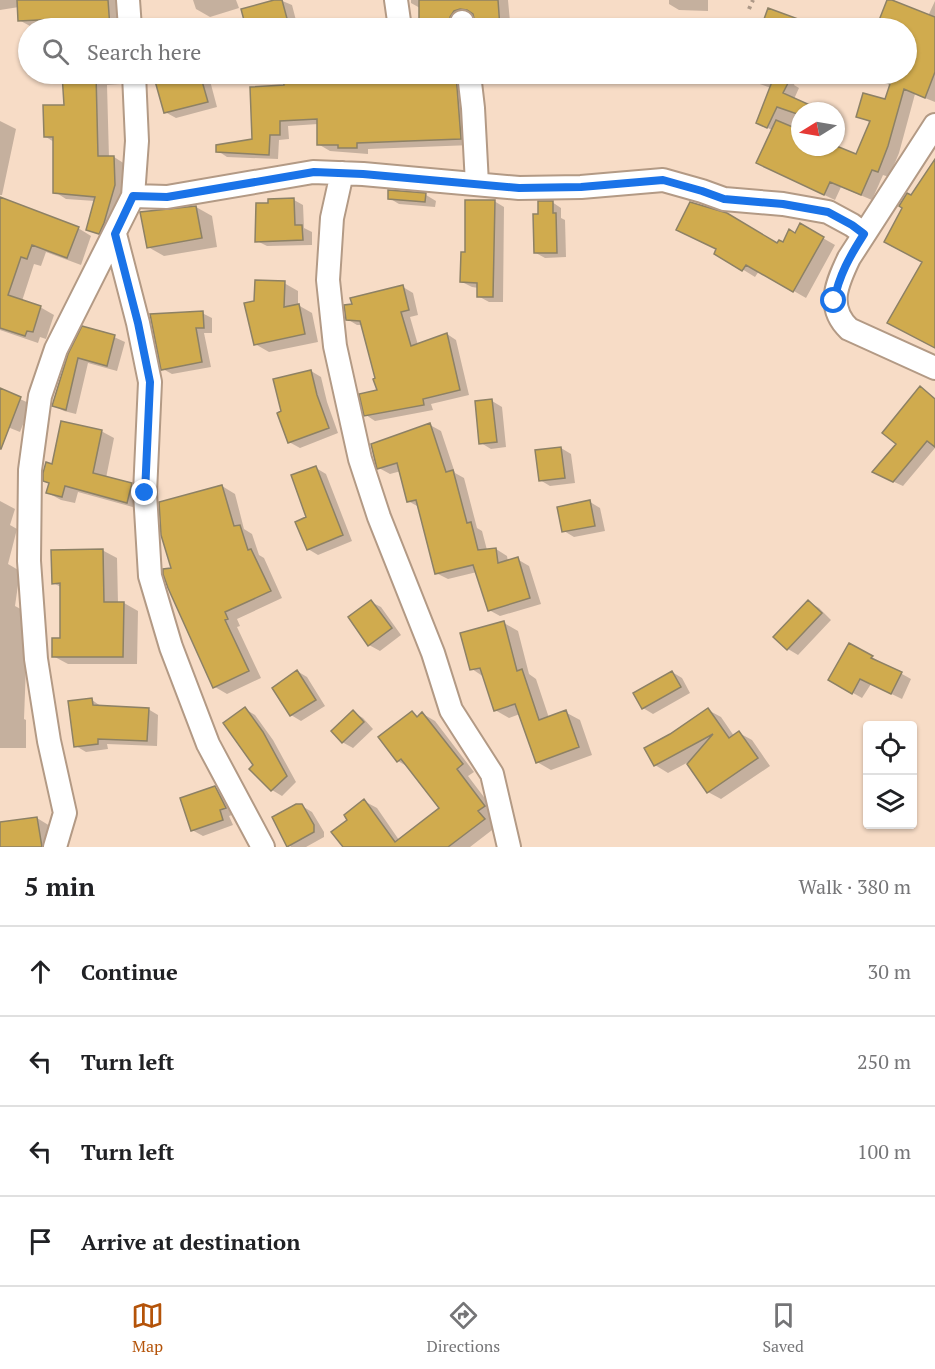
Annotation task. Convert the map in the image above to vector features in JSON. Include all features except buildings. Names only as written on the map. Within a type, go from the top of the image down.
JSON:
[{"type":"street","points":[[128,0],[129,18]]},
{"type":"street","points":[[396,0],[399,18]]},
{"type":"street","points":[[55,847],[65,813],[49,741],[36,659],[29,561],[30,470],[40,396],[56,349],[133,196],[137,141],[134,84]]},
{"type":"street","points":[[470,84],[477,184]]},
{"type":"street","points":[[935,125],[849,258],[838,280],[834,301],[840,321],[849,329],[935,368]]},
{"type":"street","points":[[133,196],[167,197],[314,172],[519,188],[663,180],[724,199],[783,204],[828,212],[864,234]]},
{"type":"street","points":[[342,173],[332,218],[328,280],[335,346],[360,459],[379,517],[432,653],[451,710],[492,774],[508,847]]},
{"type":"street","points":[[115,234],[138,323],[150,382],[145,493],[150,576],[171,647],[208,744],[263,847]]},
{"type":"path","points":[[749,9],[753,0]]},
{"type":"route","points":[[145,493],[150,382],[138,323],[115,234],[133,196],[167,197],[314,172],[363,174],[519,188],[581,187],[663,180],[724,199],[783,204],[828,212],[852,225],[864,234],[838,280],[834,301]]}]
